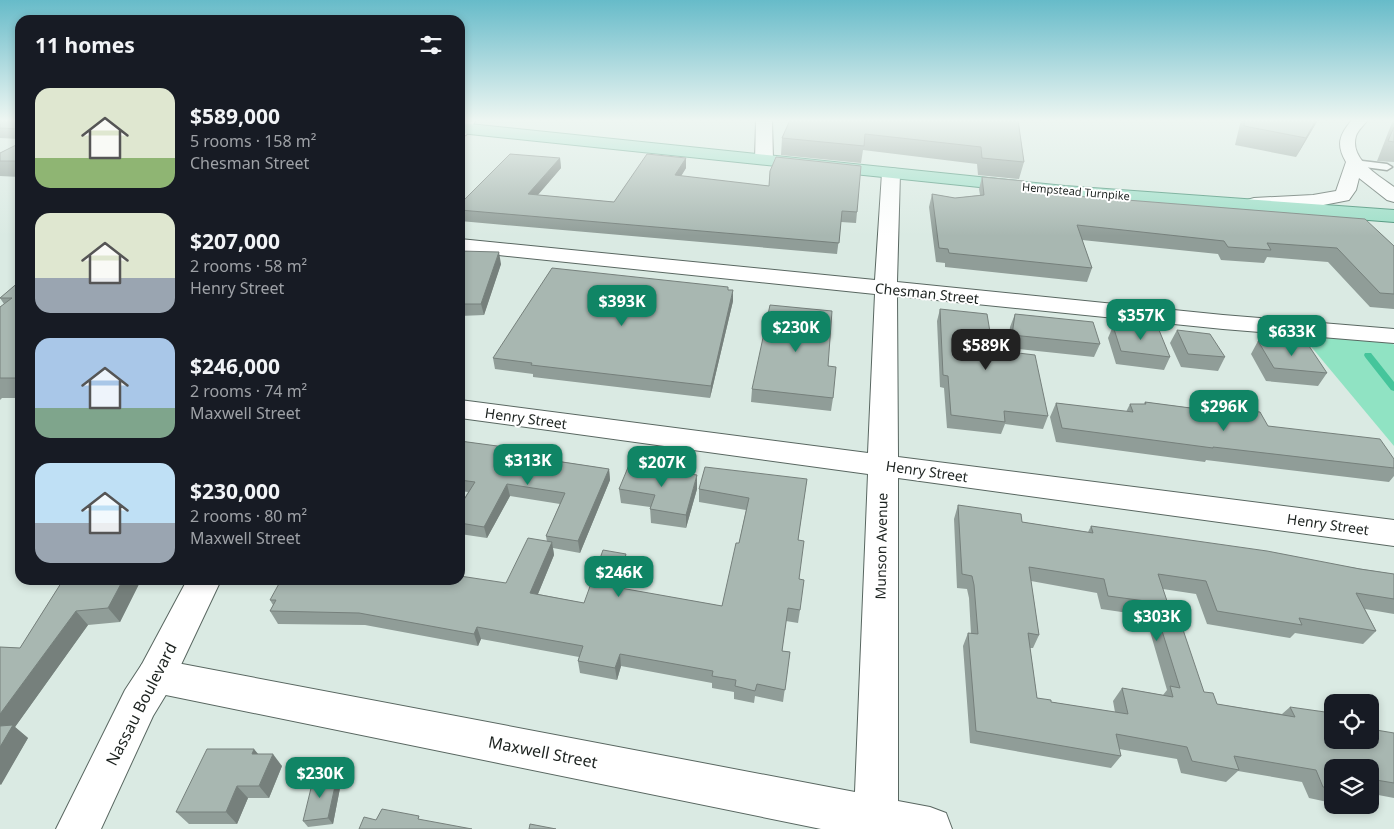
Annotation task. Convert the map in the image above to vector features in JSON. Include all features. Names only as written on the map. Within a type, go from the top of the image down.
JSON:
[{"type":"main road","name":"Hempstead Turnpike","points":[[752,159],[1065,191],[1394,216]]},
{"type":"street","points":[[1352,159],[1354,163],[1394,196]]},
{"type":"street","points":[[1254,204],[1319,200],[1342,196],[1347,190],[1354,163]]},
{"type":"street","name":"Munson Avenue","points":[[876,824],[886,288],[891,173]]},
{"type":"street","name":"Chesman Street","points":[[465,246],[1223,322],[1394,336]]},
{"type":"street","name":"Henry Street","points":[[465,410],[1394,533]]},
{"type":"street","name":"Nassau Boulevard","points":[[78,829],[202,585]]},
{"type":"street","name":"Maxwell Street","points":[[156,676],[876,824],[930,829]]},
{"type":"lane","points":[[1354,163],[1387,167]]},
{"type":"green space","points":[[1298,331],[1389,339],[1394,345],[1394,446]]},
{"type":"building","points":[[0,159],[15,159],[15,161],[0,161]]},
{"type":"building","points":[[505,159],[559,159],[528,194],[614,202],[644,159],[686,159],[675,175],[769,186],[770,171],[775,159],[861,166],[857,212],[842,211],[839,243],[465,210],[465,199]]},
{"type":"building","points":[[989,159],[1024,159],[1024,162]]},
{"type":"building","points":[[982,177],[1024,181],[1025,191],[1039,193],[1365,219],[1394,246],[1394,294],[1380,293],[1337,248],[1267,243],[1271,250],[1228,247],[1224,241],[1077,225],[1092,268],[949,253],[948,249],[939,248],[932,194],[955,198],[984,195]]},
{"type":"building","points":[[465,251],[499,252],[481,304],[465,304]]},
{"type":"building","points":[[552,268],[728,287],[728,290],[733,290],[711,386],[531,365],[532,363],[493,358]]},
{"type":"building","points":[[15,285],[15,378],[0,378],[0,307],[12,298],[0,298]]},
{"type":"building","points":[[770,305],[832,311],[828,366],[836,367],[833,398],[752,389]]},
{"type":"building","points":[[940,309],[987,314],[993,350],[1035,355],[1048,416],[1004,411],[1005,422],[951,415],[948,376],[943,375]]},
{"type":"building","points":[[1015,314],[1093,322],[1100,344],[1012,335]]},
{"type":"building","points":[[1113,326],[1159,330],[1170,357],[1121,351]]},
{"type":"building","points":[[1177,330],[1210,334],[1225,357],[1188,354]]},
{"type":"building","points":[[1258,341],[1309,346],[1327,373],[1274,368]]},
{"type":"building","points":[[1145,402],[1221,412],[1219,407],[1260,412],[1268,426],[1380,439],[1394,459],[1394,468],[1213,448],[1062,428],[1056,403],[1133,412],[1130,404],[1146,404]]},
{"type":"building","points":[[465,442],[512,448],[509,454],[609,469],[578,541],[546,536],[565,493],[507,484],[484,527],[465,524],[465,498],[475,482],[465,481]]},
{"type":"building","points":[[629,465],[697,475],[686,515],[650,509],[655,495],[619,489]]},
{"type":"building","points":[[705,467],[807,479],[798,540],[804,541],[799,579],[804,580],[800,610],[788,608],[782,651],[790,652],[785,690],[757,684],[755,691],[735,686],[736,680],[712,676],[713,671],[620,654],[615,668],[578,661],[583,646],[477,627],[474,634],[359,613],[270,611],[276,600],[270,600],[278,585],[465,585],[465,577],[506,583],[528,538],[552,542],[530,593],[584,603],[603,550],[626,554],[615,587],[722,606],[736,543],[739,543],[749,498],[699,489]]},
{"type":"building","points":[[958,505],[1021,514],[1022,522],[1093,533],[1091,526],[1267,551],[1394,574],[1394,599],[1356,593],[1376,631],[1299,618],[1302,625],[1217,611],[1206,581],[1158,574],[1168,604],[1108,596],[1104,579],[1029,567],[1039,635],[1028,633],[1037,698],[1051,700],[1051,702],[1128,714],[1122,688],[1173,697],[1170,686],[1180,688],[1157,615],[1176,609],[1204,692],[1213,693],[1217,704],[1295,717],[1290,707],[1324,712],[1324,749],[1379,749],[1379,730],[1394,733],[1394,783],[1379,780],[1379,759],[1324,759],[1324,787],[1316,770],[1234,756],[1239,770],[1192,761],[1187,747],[1116,734],[1121,756],[976,731],[968,633],[978,634],[974,585],[972,576],[962,574]]},
{"type":"building","points":[[60,585],[120,585],[108,608],[76,611],[0,714],[0,647],[20,648]]},
{"type":"building","points":[[13,725],[0,747],[0,726]]},
{"type":"building","points":[[207,749],[254,749],[252,754],[273,754],[259,786],[237,786],[226,812],[176,812]]},
{"type":"building","points":[[337,777],[328,818],[303,821],[313,780]]},
{"type":"building","points":[[382,809],[419,816],[418,819],[472,829],[359,829],[364,817],[376,820]]},
{"type":"building","points":[[530,824],[556,829],[529,829]]},
{"type":"waterway","points":[[1368,355],[1394,388]]}]
